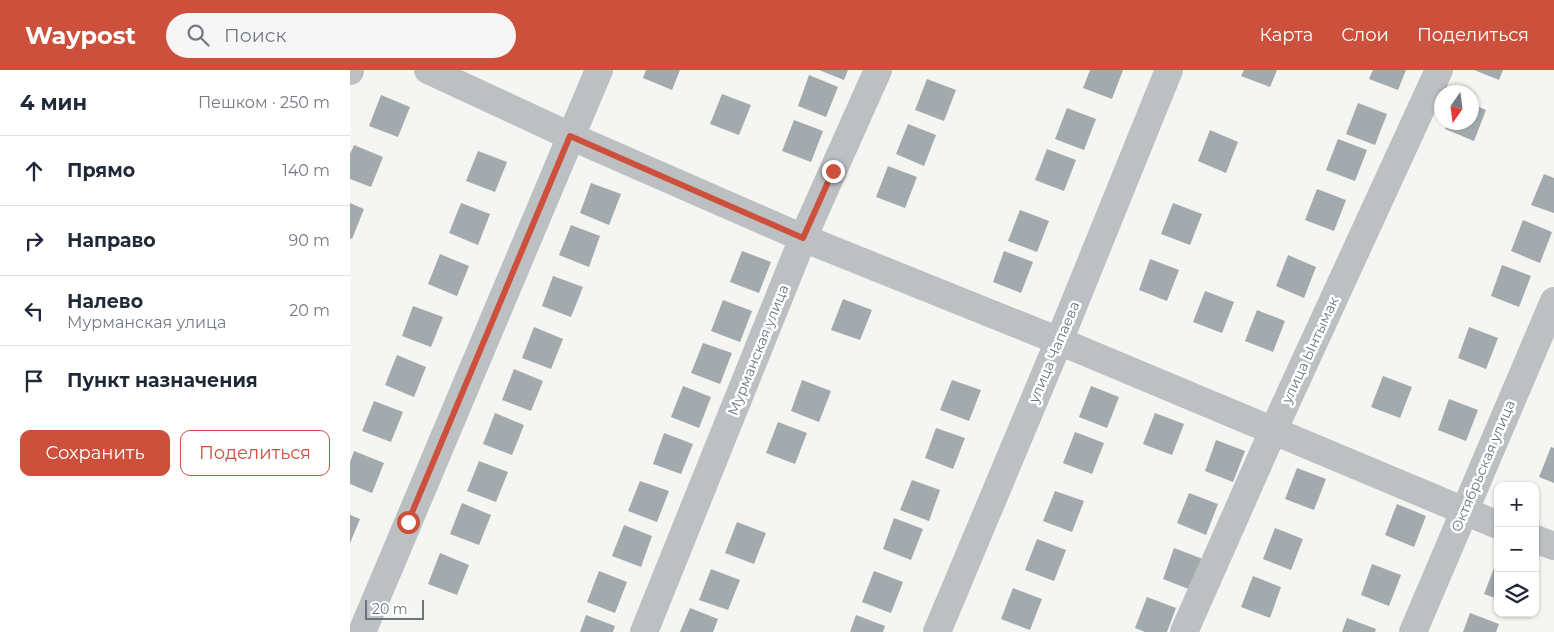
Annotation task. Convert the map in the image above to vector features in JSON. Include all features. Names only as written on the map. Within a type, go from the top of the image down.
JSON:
[{"type":"street","points":[[428,70],[570,136],[803,238],[1059,341],[1494,523]]},
{"type":"street","points":[[362,632],[599,70]]},
{"type":"street","name":"Мурманская улица","points":[[644,632],[803,238],[878,70]]},
{"type":"street","name":"улица Чапаева","points":[[937,632],[1059,341],[1169,70]]},
{"type":"street","name":"улица Ынтымак","points":[[1184,632],[1273,431],[1439,70]]},
{"type":"street","name":"Октябрьская улица","points":[[1412,632],[1554,301]]},
{"type":"street","points":[[1539,540],[1554,546]]},
{"type":"street","points":[[350,629],[354,632]]},
{"type":"building","points":[[646,70],[680,70],[672,90],[643,78]]},
{"type":"building","points":[[819,70],[848,70],[844,80]]},
{"type":"building","points":[[1090,70],[1123,70],[1112,99],[1083,88]]},
{"type":"building","points":[[1244,70],[1277,70],[1270,87],[1241,76]]},
{"type":"building","points":[[1373,70],[1406,70],[1398,90],[1369,79]]},
{"type":"building","points":[[1474,70],[1503,70],[1499,80]]},
{"type":"building","points":[[809,75],[838,87],[826,117],[798,106]]},
{"type":"building","points":[[927,79],[956,90],[944,121],[915,110]]},
{"type":"building","points":[[722,94],[751,105],[739,135],[710,124]]},
{"type":"building","points":[[381,95],[410,107],[398,137],[369,126]]},
{"type":"building","points":[[1358,103],[1387,114],[1375,145],[1346,134]]},
{"type":"building","points":[[1479,107],[1486,110],[1479,128]]},
{"type":"building","points":[[1067,108],[1096,119],[1084,150],[1055,139]]},
{"type":"building","points":[[794,120],[823,131],[811,162],[782,151]]},
{"type":"building","points":[[908,124],[936,135],[924,166],[896,154]]},
{"type":"building","points":[[1210,130],[1238,142],[1226,173],[1198,161]]},
{"type":"building","points":[[1447,130],[1478,130],[1474,141]]},
{"type":"building","points":[[1338,139],[1367,150],[1355,181],[1326,170]]},
{"type":"building","points":[[354,145],[383,157],[371,187],[350,179],[350,154]]},
{"type":"building","points":[[1047,149],[1076,160],[1064,191],[1035,180]]},
{"type":"building","points":[[478,151],[507,162],[495,192],[466,181]]},
{"type":"building","points":[[888,166],[917,177],[905,208],[876,197]]},
{"type":"building","points":[[1544,174],[1554,178],[1554,213],[1531,205]]},
{"type":"building","points":[[591,183],[621,194],[609,225],[580,213]]},
{"type":"building","points":[[1317,189],[1346,200],[1334,231],[1305,220]]},
{"type":"building","points":[[350,203],[364,209],[352,239],[350,238]]},
{"type":"building","points":[[461,203],[490,214],[478,245],[449,233]]},
{"type":"building","points":[[1173,203],[1202,214],[1190,245],[1161,234]]},
{"type":"building","points":[[1020,210],[1049,221],[1037,252],[1008,241]]},
{"type":"building","points":[[1523,220],[1552,232],[1540,263],[1511,251]]},
{"type":"building","points":[[571,225],[600,236],[589,267],[559,255]]},
{"type":"building","points":[[742,251],[771,262],[759,293],[730,282]]},
{"type":"building","points":[[1004,251],[1033,262],[1021,293],[993,282]]},
{"type":"building","points":[[440,254],[469,266],[457,296],[428,284]]},
{"type":"building","points":[[1288,255],[1316,267],[1304,298],[1276,286]]},
{"type":"building","points":[[1150,259],[1179,270],[1167,301],[1139,290]]},
{"type":"building","points":[[1502,265],[1531,276],[1519,307],[1491,296]]},
{"type":"building","points":[[553,276],[583,287],[571,317],[542,306]]},
{"type":"building","points":[[1205,291],[1234,302],[1222,333],[1193,322]]},
{"type":"building","points":[[843,299],[872,310],[860,340],[831,330]]},
{"type":"building","points":[[723,300],[752,311],[740,342],[711,331]]},
{"type":"building","points":[[413,306],[443,317],[431,347],[402,336]]},
{"type":"building","points":[[1257,310],[1285,321],[1273,352],[1245,341]]},
{"type":"building","points":[[534,327],[563,339],[551,369],[522,358]]},
{"type":"building","points":[[1469,327],[1498,338],[1486,369],[1458,358]]},
{"type":"building","points":[[703,343],[732,353],[720,384],[691,373]]},
{"type":"building","points":[[397,355],[426,367],[414,397],[385,385]]},
{"type":"building","points":[[514,369],[543,381],[531,411],[502,400]]},
{"type":"building","points":[[1383,376],[1412,387],[1400,418],[1371,407]]},
{"type":"building","points":[[802,380],[831,391],[819,422],[791,411]]},
{"type":"building","points":[[952,380],[981,390],[969,421],[940,410]]},
{"type":"building","points":[[683,386],[711,397],[699,428],[671,417]]},
{"type":"building","points":[[1091,386],[1119,397],[1107,428],[1079,417]]},
{"type":"building","points":[[1449,399],[1478,410],[1466,441],[1438,430]]},
{"type":"building","points":[[374,401],[403,412],[391,442],[362,431]]},
{"type":"building","points":[[495,413],[524,425],[512,455],[483,444]]},
{"type":"building","points":[[1155,413],[1184,424],[1172,455],[1143,444]]},
{"type":"building","points":[[778,422],[807,433],[795,464],[766,453]]},
{"type":"building","points":[[936,428],[965,438],[953,469],[925,458]]},
{"type":"building","points":[[1075,432],[1104,443],[1092,474],[1063,463]]},
{"type":"building","points":[[664,433],[693,444],[681,474],[653,464]]},
{"type":"building","points":[[1216,440],[1245,451],[1233,482],[1205,471]]},
{"type":"building","points":[[1551,447],[1554,448],[1554,483],[1539,477]]},
{"type":"building","points":[[354,451],[384,463],[372,493],[350,484],[350,462]]},
{"type":"building","points":[[479,461],[508,472],[496,502],[467,491]]},
{"type":"building","points":[[1297,468],[1326,479],[1314,510],[1285,499]]},
{"type":"building","points":[[912,480],[940,490],[929,521],[900,510]]},
{"type":"building","points":[[640,481],[669,491],[657,522],[628,511]]},
{"type":"building","points":[[1055,491],[1084,501],[1072,532],[1043,521]]},
{"type":"building","points":[[1189,493],[1218,504],[1206,535],[1177,523]]},
{"type":"building","points":[[462,503],[491,515],[479,545],[450,534]]},
{"type":"building","points":[[1397,504],[1426,516],[1414,547],[1385,535]]},
{"type":"building","points":[[350,515],[360,519],[350,543]]},
{"type":"building","points":[[894,518],[923,529],[911,560],[883,549]]},
{"type":"building","points":[[737,522],[766,533],[754,564],[725,553]]},
{"type":"building","points":[[624,525],[652,536],[641,567],[612,556]]},
{"type":"building","points":[[1275,528],[1303,539],[1291,570],[1263,559]]},
{"type":"building","points":[[1037,539],[1066,550],[1054,581],[1025,570]]},
{"type":"building","points":[[1174,548],[1203,559],[1191,590],[1163,579]]},
{"type":"building","points":[[440,553],[469,565],[457,595],[428,584]]},
{"type":"building","points":[[1372,564],[1401,575],[1389,606],[1361,595]]},
{"type":"building","points":[[1494,568],[1494,598],[1484,594]]},
{"type":"building","points":[[711,569],[740,580],[728,610],[699,600]]},
{"type":"building","points":[[599,571],[627,582],[615,613],[587,602]]},
{"type":"building","points":[[874,571],[903,582],[891,613],[862,602]]},
{"type":"building","points":[[1253,576],[1281,587],[1270,618],[1241,607]]},
{"type":"building","points":[[1013,588],[1042,599],[1030,630],[1001,619]]},
{"type":"building","points":[[1147,597],[1176,608],[1167,632],[1145,632],[1135,628]]},
{"type":"building","points":[[690,608],[718,619],[713,632],[680,632]]},
{"type":"building","points":[[1470,613],[1499,624],[1496,632],[1463,632]]},
{"type":"building","points":[[586,615],[615,626],[613,632],[580,632]]},
{"type":"building","points":[[856,615],[885,626],[883,632],[850,632]]},
{"type":"building","points":[[1347,618],[1376,629],[1375,632],[1342,632]]},
{"type":"route","points":[[408,522],[570,136],[803,238],[833,171]]}]
